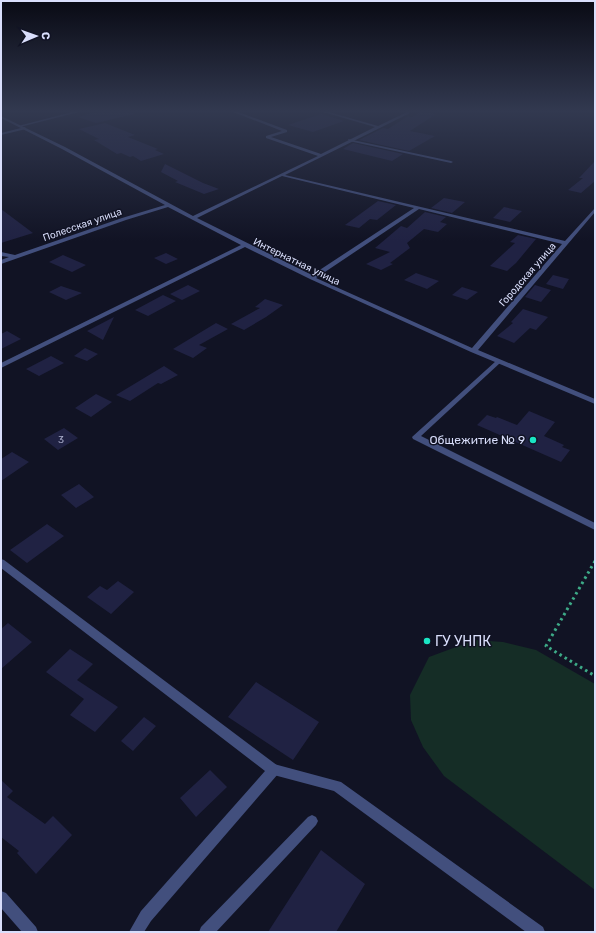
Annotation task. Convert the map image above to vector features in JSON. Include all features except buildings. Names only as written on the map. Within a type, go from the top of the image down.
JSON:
[{"type":"street","name":"Интернатная улица","points":[[74,154],[193,218],[312,278],[498,362],[595,402]]},
{"type":"street","points":[[316,154],[320,155]]},
{"type":"street","points":[[193,218],[323,154]]},
{"type":"street","points":[[412,154],[451,162]]},
{"type":"street","points":[[281,175],[566,243]]},
{"type":"street","name":"Полесская улица","points":[[1,262],[124,219],[169,205]]},
{"type":"street","points":[[312,278],[418,208]]},
{"type":"street","name":"Городская улица","points":[[473,351],[595,209]]},
{"type":"street","points":[[1,366],[245,245]]},
{"type":"street","points":[[1,254],[16,257]]},
{"type":"street","points":[[498,362],[416,437],[595,527]]},
{"type":"street","points":[[1,563],[274,770],[337,786],[538,932]]},
{"type":"street","points":[[136,932],[146,916],[274,770]]},
{"type":"street","points":[[206,932],[312,821]]},
{"type":"street","points":[[1,898],[31,932]]},
{"type":"path","points":[[595,561],[546,646],[595,676]]},
{"type":"green space","points":[[475,640],[503,642],[536,650],[595,684],[595,890],[444,776],[423,747],[411,720],[410,695],[429,657]]},
{"type":"place","name":"Общежитие № 9","points":[[533,440]]},
{"type":"place","name":"ГУ УНПК","points":[[427,641]]}]
